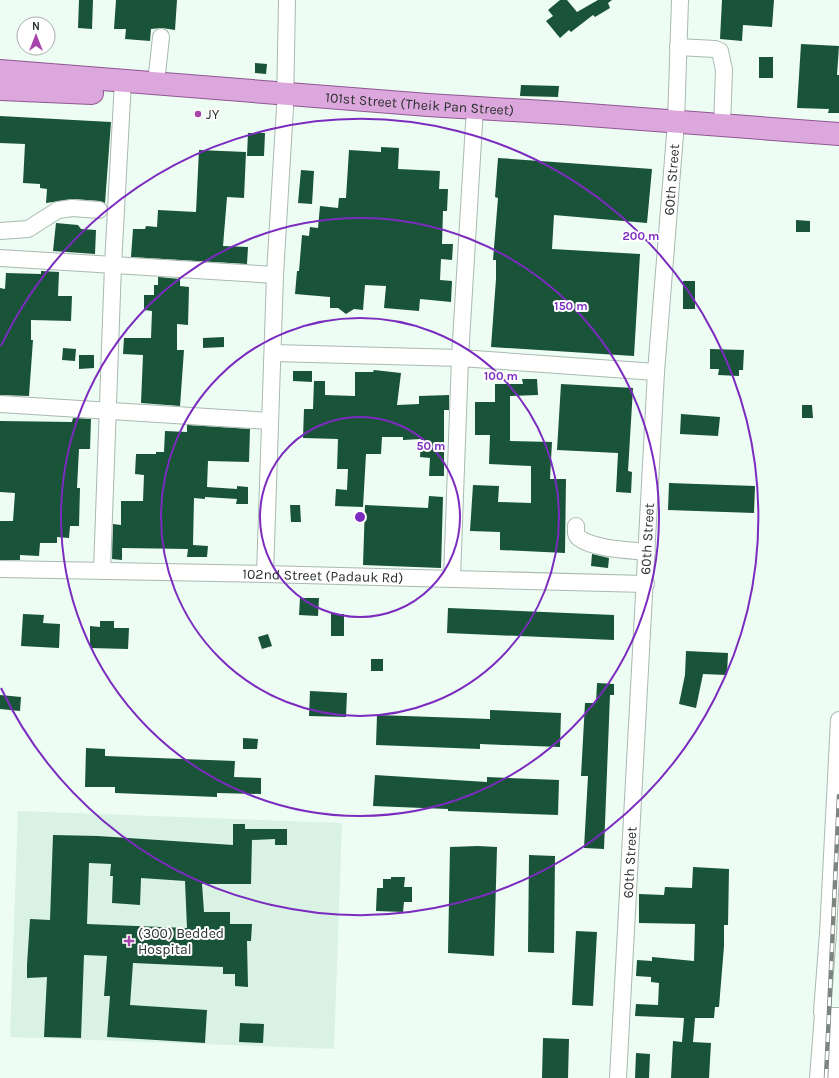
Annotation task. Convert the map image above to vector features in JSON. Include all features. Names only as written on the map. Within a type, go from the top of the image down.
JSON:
[{"type":"main road","name":"101st Street (Theik Pan Street)","points":[[0,70],[123,88],[753,135],[800,138],[839,134]]},
{"type":"main road","name":"101st Street (Theik Pan Street)","points":[[0,89],[123,88],[156,83],[285,100]]},
{"type":"main road","name":"101st Street (Theik Pan Street)","points":[[675,128],[722,126],[753,135]]},
{"type":"main road","name":"101st Street (Theik Pan Street)","points":[[800,138],[839,148]]},
{"type":"street","points":[[265,574],[275,275],[285,100],[287,0]]},
{"type":"street","name":"60th Street","points":[[618,1078],[646,584],[656,372],[675,128],[680,0]]},
{"type":"street","points":[[156,83],[160,37]]},
{"type":"street","points":[[678,47],[715,49],[720,51],[724,70],[722,126]]},
{"type":"street","points":[[102,570],[113,265],[123,88]]},
{"type":"street","points":[[452,578],[460,358],[474,114]]},
{"type":"street","points":[[0,232],[28,228],[58,210],[72,208],[99,210]]},
{"type":"street","points":[[0,258],[275,275]]},
{"type":"street","points":[[273,353],[460,358],[656,372]]},
{"type":"street","points":[[0,404],[270,421]]},
{"type":"street","points":[[576,526],[578,538],[587,542],[607,547],[647,552]]},
{"type":"street","name":"102nd Street (Padauk Rd)","points":[[0,569],[452,578],[646,584]]},
{"type":"street","points":[[830,1078],[839,720]]},
{"type":"street","points":[[818,1078],[832,1016]]},
{"type":"shaded area","points":[[18,811],[342,823],[334,1049],[10,1037]]},
{"type":"building","points":[[79,0],[93,0],[92,29],[78,28]]},
{"type":"building","points":[[116,0],[177,0],[175,30],[162,28],[151,29],[150,41],[125,39],[126,29],[114,29]]},
{"type":"building","points":[[560,0],[567,0],[577,12],[598,0],[612,0],[608,3],[610,8],[595,17],[593,15],[571,32],[569,30],[560,38],[546,21],[553,16],[548,10]]},
{"type":"building","points":[[722,0],[774,0],[772,27],[743,25],[742,41],[720,39]]},
{"type":"building","points":[[801,44],[839,46],[837,75],[839,75],[839,113],[828,113],[829,109],[797,108]]},
{"type":"building","points":[[759,57],[773,57],[773,78],[759,78]]},
{"type":"building","points":[[255,63],[267,64],[266,74],[255,73]]},
{"type":"building","points":[[521,85],[559,86],[558,97],[520,96]]},
{"type":"building","points":[[0,116],[111,122],[105,203],[100,201],[73,199],[46,203],[47,189],[40,188],[40,184],[23,183],[25,144],[0,143]]},
{"type":"building","points":[[248,133],[265,133],[264,156],[247,156]]},
{"type":"building","points":[[381,147],[399,148],[398,169],[440,171],[439,189],[448,189],[447,211],[443,211],[442,244],[453,244],[452,260],[441,259],[440,280],[452,281],[451,302],[420,299],[419,311],[384,308],[386,286],[365,285],[363,310],[354,309],[346,314],[338,308],[330,308],[330,297],[295,294],[297,271],[299,271],[302,235],[309,236],[310,227],[318,228],[320,206],[338,208],[339,198],[346,198],[349,150],[381,152]]},
{"type":"building","points":[[199,150],[246,152],[244,198],[227,197],[223,246],[248,247],[247,264],[131,257],[133,229],[145,229],[146,226],[157,227],[158,210],[196,212]]},
{"type":"building","points":[[498,158],[652,169],[647,223],[554,215],[552,249],[640,254],[634,356],[491,347],[496,279],[496,260],[493,260],[498,198],[495,197]]},
{"type":"building","points":[[301,170],[314,171],[312,204],[298,203]]},
{"type":"building","points":[[796,220],[810,221],[810,232],[796,232]]},
{"type":"building","points":[[56,223],[78,225],[81,229],[96,230],[95,254],[53,251]]},
{"type":"building","points":[[41,271],[59,272],[58,296],[72,296],[71,321],[31,320],[31,340],[33,340],[29,396],[0,395],[0,288],[5,289],[6,273],[41,274]]},
{"type":"building","points":[[158,277],[180,279],[180,286],[189,287],[188,325],[177,324],[177,350],[184,350],[180,406],[141,403],[143,355],[123,354],[124,338],[151,338],[152,311],[144,310],[144,295],[154,295],[154,285],[158,285]]},
{"type":"building","points":[[683,281],[695,281],[695,309],[683,309]]},
{"type":"building","points":[[224,337],[224,347],[203,348],[203,338]]},
{"type":"building","points":[[63,348],[76,349],[75,361],[62,360]]},
{"type":"building","points":[[710,349],[744,350],[743,370],[739,370],[739,376],[718,375],[719,369],[710,369]]},
{"type":"building","points":[[79,355],[94,355],[94,368],[79,369]]},
{"type":"building","points":[[374,370],[401,373],[397,405],[419,404],[419,396],[449,395],[449,410],[444,410],[444,476],[429,476],[430,458],[420,457],[421,439],[403,440],[403,437],[382,437],[381,454],[366,454],[363,507],[335,506],[336,489],[347,490],[348,469],[337,469],[338,439],[303,438],[304,409],[313,409],[314,381],[325,381],[325,395],[355,396],[355,372],[373,372]]},
{"type":"building","points":[[293,371],[312,371],[312,382],[293,381]]},
{"type":"building","points":[[522,379],[537,379],[538,395],[510,396],[510,441],[552,442],[550,479],[566,479],[565,553],[500,550],[500,532],[470,531],[473,485],[499,486],[498,502],[531,503],[531,466],[489,464],[490,435],[475,435],[475,402],[495,402],[495,384],[523,384]]},
{"type":"building","points":[[561,384],[633,388],[628,471],[632,472],[631,493],[616,492],[618,453],[557,450]]},
{"type":"building","points":[[802,405],[812,405],[813,418],[802,418]]},
{"type":"building","points":[[681,414],[720,417],[718,436],[680,434]]},
{"type":"building","points":[[73,418],[91,419],[90,449],[79,449],[77,488],[80,488],[79,526],[70,526],[69,538],[57,537],[57,543],[40,543],[39,556],[20,555],[20,560],[0,560],[0,521],[13,521],[15,493],[0,492],[0,421],[72,422]]},
{"type":"building","points":[[187,425],[250,429],[249,462],[208,461],[207,487],[237,489],[237,486],[248,487],[248,504],[236,504],[237,499],[205,497],[205,499],[194,498],[193,545],[208,546],[207,557],[187,557],[188,549],[122,548],[122,560],[112,559],[113,524],[121,525],[121,501],[143,501],[144,475],[135,474],[136,454],[156,454],[156,452],[164,452],[165,431],[187,432]]},
{"type":"building","points":[[669,483],[755,486],[754,513],[668,510]]},
{"type":"building","points":[[429,496],[443,497],[441,568],[363,565],[365,505],[428,508]]},
{"type":"building","points":[[290,505],[300,505],[301,522],[291,522]]},
{"type":"building","points":[[592,554],[609,558],[608,568],[591,566]]},
{"type":"building","points":[[300,598],[319,598],[318,616],[299,615]]},
{"type":"building","points":[[448,608],[614,615],[614,640],[447,633]]},
{"type":"building","points":[[23,614],[44,615],[43,623],[60,624],[59,648],[21,646]]},
{"type":"building","points":[[331,614],[344,614],[344,636],[331,636]]},
{"type":"building","points":[[100,621],[114,621],[114,628],[129,628],[128,649],[90,648],[90,626],[100,627]]},
{"type":"building","points":[[268,634],[272,646],[262,649],[258,637]]},
{"type":"building","points":[[686,651],[728,653],[727,675],[703,674],[696,708],[679,704],[685,675]]},
{"type":"building","points":[[371,659],[383,659],[383,671],[371,671]]},
{"type":"building","points":[[597,683],[614,684],[614,695],[610,695],[604,849],[584,848],[588,776],[581,776],[585,703],[596,703]]},
{"type":"building","points":[[310,691],[347,693],[346,717],[309,716]]},
{"type":"building","points":[[0,695],[21,697],[20,711],[0,709]]},
{"type":"building","points":[[490,710],[561,713],[560,747],[480,744],[480,749],[376,745],[377,715],[490,719]]},
{"type":"building","points":[[243,738],[258,739],[257,749],[243,749]]},
{"type":"building","points":[[86,748],[105,749],[105,756],[235,761],[234,777],[261,778],[261,794],[217,793],[217,797],[115,793],[115,787],[85,787]]},
{"type":"building","points":[[375,775],[487,782],[487,777],[559,780],[558,815],[448,811],[448,809],[373,806]]},
{"type":"building","points":[[233,824],[245,824],[245,829],[287,829],[287,845],[275,845],[275,839],[252,840],[251,884],[202,884],[204,912],[230,912],[230,924],[252,924],[251,941],[247,941],[248,987],[235,986],[235,974],[223,974],[223,967],[133,963],[130,1005],[207,1010],[205,1043],[107,1037],[110,996],[104,996],[107,956],[84,955],[81,1038],[44,1037],[47,977],[27,978],[27,965],[30,919],[50,920],[53,835],[98,836],[233,845]],"holes":[[[89,863],[111,864],[110,876],[113,876],[112,903],[140,905],[141,878],[185,881],[187,928],[87,924]]]},
{"type":"building","points":[[450,847],[497,847],[494,956],[448,953]]},
{"type":"building","points":[[529,855],[555,856],[554,953],[528,952]]},
{"type":"building","points":[[693,867],[729,869],[728,925],[724,925],[724,946],[719,1007],[715,1007],[714,1018],[695,1018],[693,1042],[711,1043],[709,1078],[671,1078],[673,1041],[682,1042],[684,1018],[635,1016],[636,1004],[658,1005],[659,983],[651,982],[651,977],[636,976],[637,960],[652,961],[652,957],[694,961],[695,924],[639,923],[639,894],[664,895],[665,887],[692,888]]},
{"type":"building","points":[[391,877],[405,877],[404,887],[412,887],[412,902],[404,902],[403,912],[376,911],[377,888],[383,888],[383,879],[391,879]]},
{"type":"building","points":[[576,931],[597,932],[593,1006],[572,1005]]},
{"type":"building","points":[[240,1023],[264,1024],[263,1043],[239,1042]]},
{"type":"building","points":[[543,1038],[569,1039],[568,1078],[542,1078]]},
{"type":"building","points":[[636,1053],[650,1054],[649,1078],[635,1078]]},
{"type":"railway","points":[[826,1078],[839,796]]},
{"type":"place","name":"JY","points":[[198,114]]},
{"type":"place","name":"(300) Bedded Hospital","points":[[129,941]]}]
